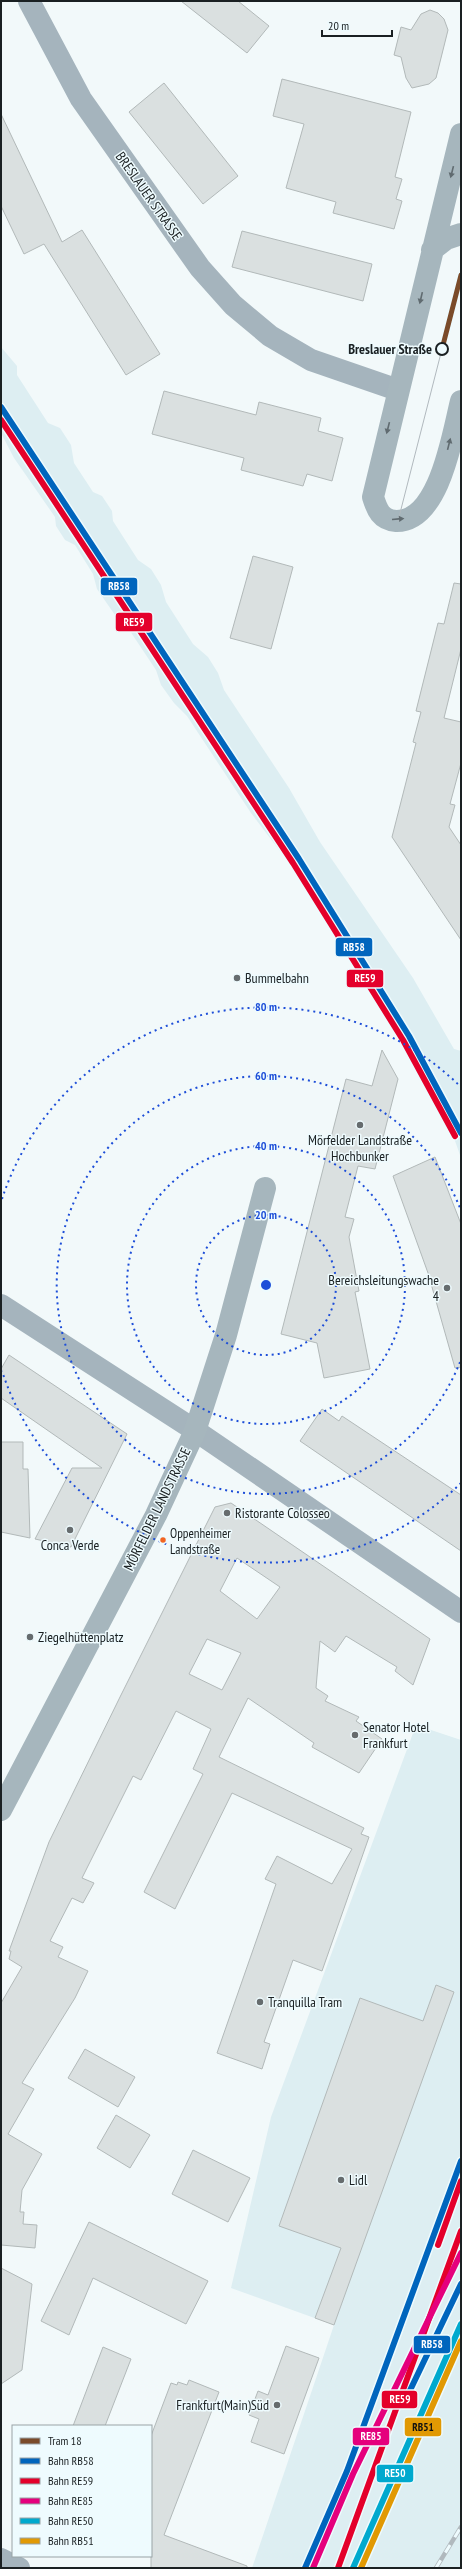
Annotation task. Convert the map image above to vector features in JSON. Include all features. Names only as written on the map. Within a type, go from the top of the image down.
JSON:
[{"type":"main road","points":[[461,134],[373,497],[379,513],[387,519],[398,521],[422,510],[440,482],[461,401]]},
{"type":"main road","points":[[432,250],[446,239],[461,234]]},
{"type":"main road","name":"MÖRFELDER LANDSTRASSE","points":[[1,1810],[7,1783],[122,1582],[195,1431],[226,1335],[265,1188]]},
{"type":"street","name":"BRESLAUER STRASSE","points":[[29,1],[81,99],[200,268],[233,305],[270,336],[311,360],[398,390]]},
{"type":"street","points":[[1,1305],[195,1431],[461,1612]]},
{"type":"street","points":[[1,2558],[19,2568]]},
{"type":"shaded area","points":[[1,347],[17,366],[17,375],[48,423],[60,428],[71,445],[74,463],[93,492],[102,496],[112,511],[113,521],[138,560],[151,569],[161,585],[166,602],[193,644],[208,657],[218,673],[224,690],[289,788],[320,842],[413,978],[454,1049],[461,1051],[461,1158],[454,1138],[401,1039],[345,948],[286,859],[251,813],[187,716],[174,703],[161,685],[156,670],[128,628],[117,618],[97,589],[93,574],[75,545],[65,540],[56,526],[55,517],[14,458],[1,433]]},
{"type":"shaded area","points":[[416,1725],[461,1740],[461,2568],[252,2568],[334,2325],[231,2288],[271,2117]]},
{"type":"building","points":[[181,1],[238,1],[269,26],[247,53]]},
{"type":"building","points":[[430,10],[438,13],[444,19],[448,30],[436,78],[429,84],[412,88],[406,78],[401,57],[394,55],[401,27],[411,30],[421,14]]},
{"type":"building","points":[[282,79],[411,112],[395,177],[402,179],[396,199],[402,201],[394,229],[333,213],[336,202],[286,188],[304,124],[273,116]]},
{"type":"building","points":[[164,83],[238,176],[203,204],[129,112]]},
{"type":"building","points":[[1,114],[62,242],[82,230],[160,354],[126,375],[44,244],[24,254],[1,206]]},
{"type":"building","points":[[242,231],[372,264],[363,301],[232,267]]},
{"type":"building","points":[[164,391],[256,415],[259,402],[321,418],[318,431],[343,438],[332,481],[307,474],[303,486],[241,470],[244,458],[152,434]]},
{"type":"building","points":[[253,556],[293,567],[271,649],[230,638]]},
{"type":"building","points":[[454,583],[461,584],[461,649],[444,718],[461,722],[461,763],[450,804],[455,805],[449,827],[461,845],[461,940],[392,837],[416,743],[413,742],[421,712],[416,711],[438,623],[444,624]]},
{"type":"building","points":[[382,1050],[398,1079],[375,1169],[358,1166],[345,1217],[354,1219],[349,1237],[359,1291],[355,1292],[370,1369],[324,1378],[317,1343],[281,1334],[346,1079],[372,1086]]},
{"type":"building","name":"Bereichsleitungswache 4","points":[[435,1157],[461,1224],[461,1367],[455,1368],[428,1273],[393,1176]]},
{"type":"building","points":[[9,1355],[127,1434],[71,1547],[35,1539],[72,1468],[102,1468],[1,1398],[1,1369]]},
{"type":"building","points":[[322,1409],[339,1421],[342,1416],[461,1495],[461,1551],[300,1441]]},
{"type":"building","points":[[1,1442],[23,1442],[23,1469],[28,1469],[30,1538],[1,1532]]},
{"type":"building","points":[[231,1503],[430,1639],[413,1685],[395,1671],[397,1667],[346,1636],[335,1652],[320,1641],[316,1688],[328,1696],[325,1701],[359,1717],[356,1721],[382,1739],[359,1773],[312,1747],[314,1743],[248,1698],[219,1757],[364,1828],[361,1834],[369,1837],[322,1971],[293,1960],[264,2042],[270,2044],[262,2069],[217,2053],[276,1884],[265,1879],[277,1856],[332,1884],[352,1849],[232,1793],[175,1909],[144,1892],[203,1774],[193,1769],[211,1729],[176,1711],[141,1780],[133,1776],[82,1878],[94,1883],[83,1903],[72,1898],[50,1941],[63,1947],[58,1957],[88,1971],[75,1998],[22,2083],[34,2089],[8,2134],[42,2154],[22,2190],[20,2212],[24,2212],[23,2224],[37,2225],[35,2248],[1,2245],[1,2003],[22,1967],[9,1959],[11,1951],[9,1951],[49,1842],[215,1507]],"holes":[[[237,1558],[280,1587],[257,1619],[220,1591]],[[207,1639],[241,1653],[222,1690],[189,1674]]]},
{"type":"building","name":"Lidl","points":[[436,1985],[454,1992],[334,2325],[315,2318],[341,2248],[279,2226],[360,1998],[423,2021]]},
{"type":"building","points":[[85,2049],[135,2077],[118,2107],[68,2078]]},
{"type":"building","points":[[116,2115],[150,2135],[130,2168],[97,2148]]},
{"type":"building","points":[[193,2150],[250,2178],[228,2222],[172,2194]]},
{"type":"building","points":[[89,2222],[208,2281],[186,2324],[93,2278],[69,2335],[41,2321]]},
{"type":"building","points":[[1,2268],[32,2284],[22,2370],[1,2384]]},
{"type":"building","name":"Frankfurt(Main)Süd","points":[[286,2346],[319,2358],[284,2454],[251,2442],[259,2419],[249,2415],[258,2391],[268,2395]]},
{"type":"building","points":[[103,2347],[131,2359],[105,2425],[73,2425]]},
{"type":"building","points":[[189,2380],[219,2392],[164,2535],[247,2566],[247,2568],[151,2568],[152,2433],[171,2383],[177,2385],[178,2382],[187,2385]]},
{"type":"tram line","name":"18","points":[[442,349],[461,275]]},
{"type":"tram line","points":[[398,521],[442,349]]},
{"type":"railway","points":[[436,2568],[461,2527]]},
{"type":"rail line","name":"RB58","points":[[1,407],[299,859],[409,1036],[461,1133]]},
{"type":"rail line","name":"RE59","points":[[1,420],[293,863],[403,1040],[455,1136]]},
{"type":"rail line","name":"RB58","points":[[305,2568],[347,2471],[461,2161]]},
{"type":"rail line","name":"RE59","points":[[438,2245],[461,2181]]},
{"type":"rail line","name":"RE59","points":[[338,2568],[461,2231]]},
{"type":"rail line","name":"RE85","points":[[313,2568],[353,2474],[461,2253]]},
{"type":"rail line","name":"RB58","points":[[403,2405],[461,2284]]},
{"type":"rail line","name":"RE50","points":[[353,2568],[461,2324]]},
{"type":"rail line","name":"RB51","points":[[361,2568],[461,2341]]},
{"type":"place","name":"Breslauer Straße","points":[[442,349]]},
{"type":"place","name":"Bummelbahn","points":[[237,978]]},
{"type":"place","name":"Mörfelder Landstraße Hochbunker","points":[[360,1125]]},
{"type":"place","name":"Bereichsleitungswache 4","points":[[447,1288]]},
{"type":"place","name":"Ristorante Colosseo","points":[[227,1513]]},
{"type":"place","name":"Conca Verde","points":[[70,1530]]},
{"type":"place","name":"Oppenheimer Landstraße","points":[[163,1540]]},
{"type":"place","name":"Ziegelhüttenplatz","points":[[30,1637]]},
{"type":"place","name":"Senator Hotel Frankfurt","points":[[355,1735]]},
{"type":"place","name":"Tranquilla Tram","points":[[260,2002]]},
{"type":"place","name":"Lidl","points":[[341,2180]]},
{"type":"place","name":"Frankfurt(Main)Süd","points":[[277,2405]]}]
